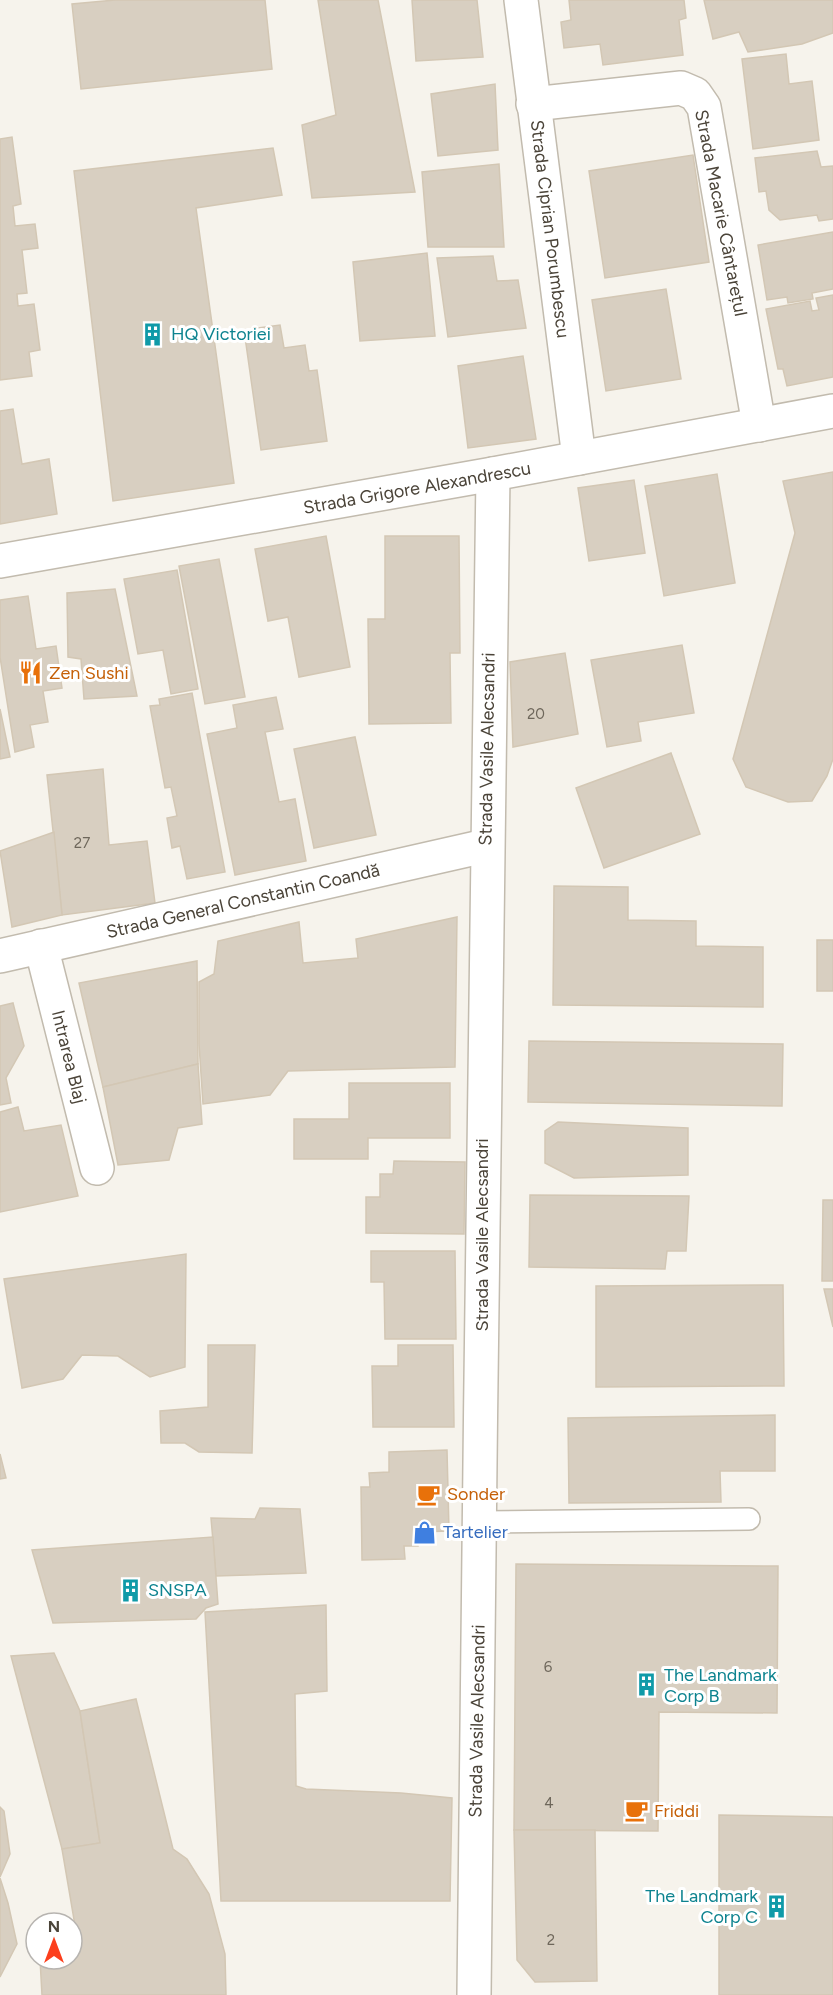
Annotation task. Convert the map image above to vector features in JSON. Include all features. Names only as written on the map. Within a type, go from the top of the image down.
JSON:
[{"type":"street","name":"Strada Ciprian Porumbescu","points":[[520,0],[579,458]]},
{"type":"street","name":"Strada Macarie Cântarețul","points":[[533,104],[681,88],[695,94],[704,107],[759,425]]},
{"type":"street","name":"Strada Grigore Alexandrescu","points":[[0,561],[833,411]]},
{"type":"street","name":"Strada Vasile Alecsandri","points":[[474,1995],[485,846],[493,474]]},
{"type":"street","name":"Strada General Constantin Coandă","points":[[0,956],[485,846]]},
{"type":"street","name":"Intrarea Blaj","points":[[41,946],[97,1168]]},
{"type":"lane","points":[[480,1522],[749,1519]]},
{"type":"building","points":[[115,0],[265,0],[272,69],[81,89],[72,4]]},
{"type":"building","points":[[318,0],[378,0],[415,192],[312,198],[302,125],[336,115]]},
{"type":"building","points":[[412,0],[477,0],[483,57],[416,61]]},
{"type":"building","points":[[569,0],[684,0],[686,18],[679,20],[683,55],[603,65],[600,44],[564,48],[561,22],[571,20]]},
{"type":"building","points":[[704,0],[833,0],[833,33],[802,44],[748,52],[739,32],[713,39]]},
{"type":"building","points":[[786,54],[789,84],[812,81],[819,140],[753,149],[742,59]]},
{"type":"building","points":[[495,84],[498,150],[438,156],[431,94]]},
{"type":"building","points":[[12,137],[21,204],[13,206],[15,226],[35,224],[38,248],[22,250],[27,293],[17,294],[18,306],[34,304],[40,350],[29,352],[32,376],[0,380],[0,139]]},
{"type":"building","name":"HQ Victoriei","points":[[273,148],[282,195],[196,208],[234,483],[113,501],[74,171]]},
{"type":"building","points":[[817,151],[821,167],[833,166],[833,219],[819,221],[817,215],[780,220],[769,210],[766,191],[759,192],[755,158]]},
{"type":"building","points":[[693,155],[709,262],[605,278],[589,171]]},
{"type":"building","points":[[499,164],[504,247],[428,247],[422,172]]},
{"type":"building","points":[[833,232],[833,289],[812,293],[813,299],[788,303],[787,297],[767,300],[758,245]]},
{"type":"building","points":[[427,253],[435,336],[360,341],[353,262]]},
{"type":"building","points":[[493,256],[497,281],[518,280],[526,328],[448,337],[437,258]]},
{"type":"building","points":[[666,289],[681,379],[606,391],[592,300]]},
{"type":"building","points":[[833,295],[833,377],[787,386],[783,369],[778,369],[766,309],[810,301],[812,311],[819,310],[816,298]]},
{"type":"building","points":[[280,325],[284,348],[305,345],[309,371],[317,370],[327,441],[261,450],[244,330]]},
{"type":"building","points":[[523,356],[536,439],[468,448],[458,366]]},
{"type":"building","points":[[13,409],[22,464],[49,459],[57,514],[0,524],[0,411]]},
{"type":"building","points":[[833,472],[833,759],[827,776],[812,801],[788,802],[746,787],[733,759],[795,533],[783,481]]},
{"type":"building","points":[[717,474],[735,583],[664,596],[645,486]]},
{"type":"building","points":[[634,480],[645,553],[589,561],[578,488]]},
{"type":"building","points":[[326,536],[350,667],[299,677],[288,617],[268,621],[255,549]]},
{"type":"building","points":[[385,536],[459,536],[460,653],[450,653],[451,723],[369,724],[368,619],[385,619]]},
{"type":"building","points":[[219,559],[245,697],[205,704],[179,566]]},
{"type":"building","points":[[177,570],[198,689],[171,694],[163,650],[138,654],[124,579]]},
{"type":"building","points":[[115,589],[137,696],[84,699],[81,659],[68,657],[67,593]]},
{"type":"building","name":"Zen Sushi","points":[[28,596],[36,649],[56,646],[62,688],[43,691],[48,722],[30,725],[34,747],[15,752],[0,657],[0,600]]},
{"type":"building","points":[[682,645],[694,713],[638,722],[641,741],[607,747],[591,660]]},
{"type":"building","points":[[565,653],[578,734],[513,747],[510,662]]},
{"type":"building","points":[[192,693],[225,872],[187,879],[180,846],[172,848],[167,818],[177,816],[171,787],[165,788],[150,706],[160,705],[159,699]]},
{"type":"building","points":[[276,697],[283,729],[265,732],[279,802],[295,799],[306,861],[235,875],[207,734],[237,728],[233,705]]},
{"type":"building","points":[[0,709],[10,757],[0,759]]},
{"type":"building","points":[[355,737],[376,835],[314,848],[294,749]]},
{"type":"building","points":[[671,753],[700,834],[604,868],[576,788]]},
{"type":"building","points":[[103,769],[109,845],[147,841],[155,903],[62,915],[47,775]]},
{"type":"building","points":[[54,832],[62,915],[12,927],[0,851]]},
{"type":"building","points":[[554,886],[628,887],[628,920],[696,921],[696,946],[763,947],[763,1007],[553,1005]]},
{"type":"building","points":[[457,917],[455,1067],[288,1071],[270,1095],[203,1104],[199,1044],[199,982],[214,974],[218,941],[299,922],[303,963],[358,958],[356,939]]},
{"type":"building","points":[[817,940],[833,940],[833,991],[817,991]]},
{"type":"building","points":[[197,961],[198,1064],[103,1087],[79,983]]},
{"type":"building","points":[[13,1003],[24,1046],[6,1078],[11,1103],[0,1105],[0,1006]]},
{"type":"building","points":[[529,1041],[783,1044],[782,1106],[528,1102]]},
{"type":"building","points":[[198,1064],[202,1124],[178,1128],[169,1160],[118,1165],[103,1087]]},
{"type":"building","points":[[349,1083],[450,1083],[450,1138],[368,1138],[368,1159],[294,1159],[294,1119],[349,1119]]},
{"type":"building","points":[[18,1107],[24,1131],[61,1125],[78,1196],[0,1212],[0,1112]]},
{"type":"building","points":[[558,1122],[688,1128],[688,1175],[574,1178],[545,1163],[545,1131]]},
{"type":"building","points":[[394,1161],[465,1162],[464,1234],[366,1233],[366,1197],[380,1197],[380,1174],[393,1174]]},
{"type":"building","points":[[530,1195],[689,1196],[686,1251],[667,1251],[665,1269],[529,1267]]},
{"type":"building","points":[[823,1200],[833,1200],[833,1281],[822,1281]]},
{"type":"building","points":[[371,1251],[455,1251],[456,1339],[385,1339],[384,1282],[371,1282]]},
{"type":"building","points":[[186,1254],[185,1367],[150,1377],[118,1356],[82,1355],[63,1379],[22,1388],[4,1279]]},
{"type":"building","points":[[783,1285],[784,1386],[596,1387],[596,1286]]},
{"type":"building","points":[[824,1289],[833,1289],[833,1327]]},
{"type":"building","points":[[208,1345],[255,1345],[252,1453],[199,1452],[185,1443],[161,1443],[160,1411],[208,1407]]},
{"type":"building","points":[[398,1345],[453,1345],[454,1427],[373,1427],[372,1366],[398,1366]]},
{"type":"building","points":[[775,1415],[775,1471],[720,1471],[721,1502],[569,1503],[568,1418]]},
{"type":"building","points":[[447,1450],[449,1531],[418,1532],[418,1546],[404,1546],[405,1559],[362,1560],[361,1487],[370,1487],[369,1473],[389,1472],[389,1452]]},
{"type":"building","points":[[0,1454],[6,1478],[0,1479]]},
{"type":"building","points":[[260,1508],[300,1509],[306,1573],[216,1576],[211,1518],[255,1519]]},
{"type":"building","name":"SNSPA","points":[[213,1537],[218,1604],[206,1608],[196,1619],[53,1623],[32,1550]]},
{"type":"building","name":"The Landmark Corp B","points":[[516,1564],[778,1566],[777,1713],[659,1712],[658,1831],[514,1830]]},
{"type":"building","points":[[326,1605],[327,1691],[295,1694],[296,1786],[306,1789],[401,1793],[452,1798],[450,1901],[221,1901],[205,1612]]},
{"type":"building","points":[[54,1653],[80,1711],[100,1843],[62,1849],[11,1656]]},
{"type":"building","points":[[136,1699],[173,1849],[187,1859],[209,1894],[225,1954],[226,1995],[42,1995],[41,1971],[84,1971],[84,1911],[73,1911],[62,1849],[100,1843],[80,1711]]},
{"type":"building","points":[[0,1807],[4,1811],[10,1854],[0,1877]]},
{"type":"building","name":"The Landmark Corp C","points":[[719,1815],[833,1817],[833,1995],[719,1995]]},
{"type":"building","points":[[514,1830],[595,1830],[597,1981],[535,1982],[517,1960]]},
{"type":"building","points":[[0,1878],[17,1944],[0,1977]]},
{"type":"place","name":"HQ Victoriei","points":[[153,334]]},
{"type":"place","name":"Zen Sushi","points":[[31,673]]},
{"type":"place","name":"Sonder","points":[[429,1494]]},
{"type":"place","name":"Tartelier","points":[[425,1532]]},
{"type":"place","name":"SNSPA","points":[[130,1590]]},
{"type":"place","name":"The Landmark Corp B","points":[[646,1685]]},
{"type":"place","name":"Friddi","points":[[636,1811]]},
{"type":"place","name":"The Landmark Corp C","points":[[776,1906]]}]
